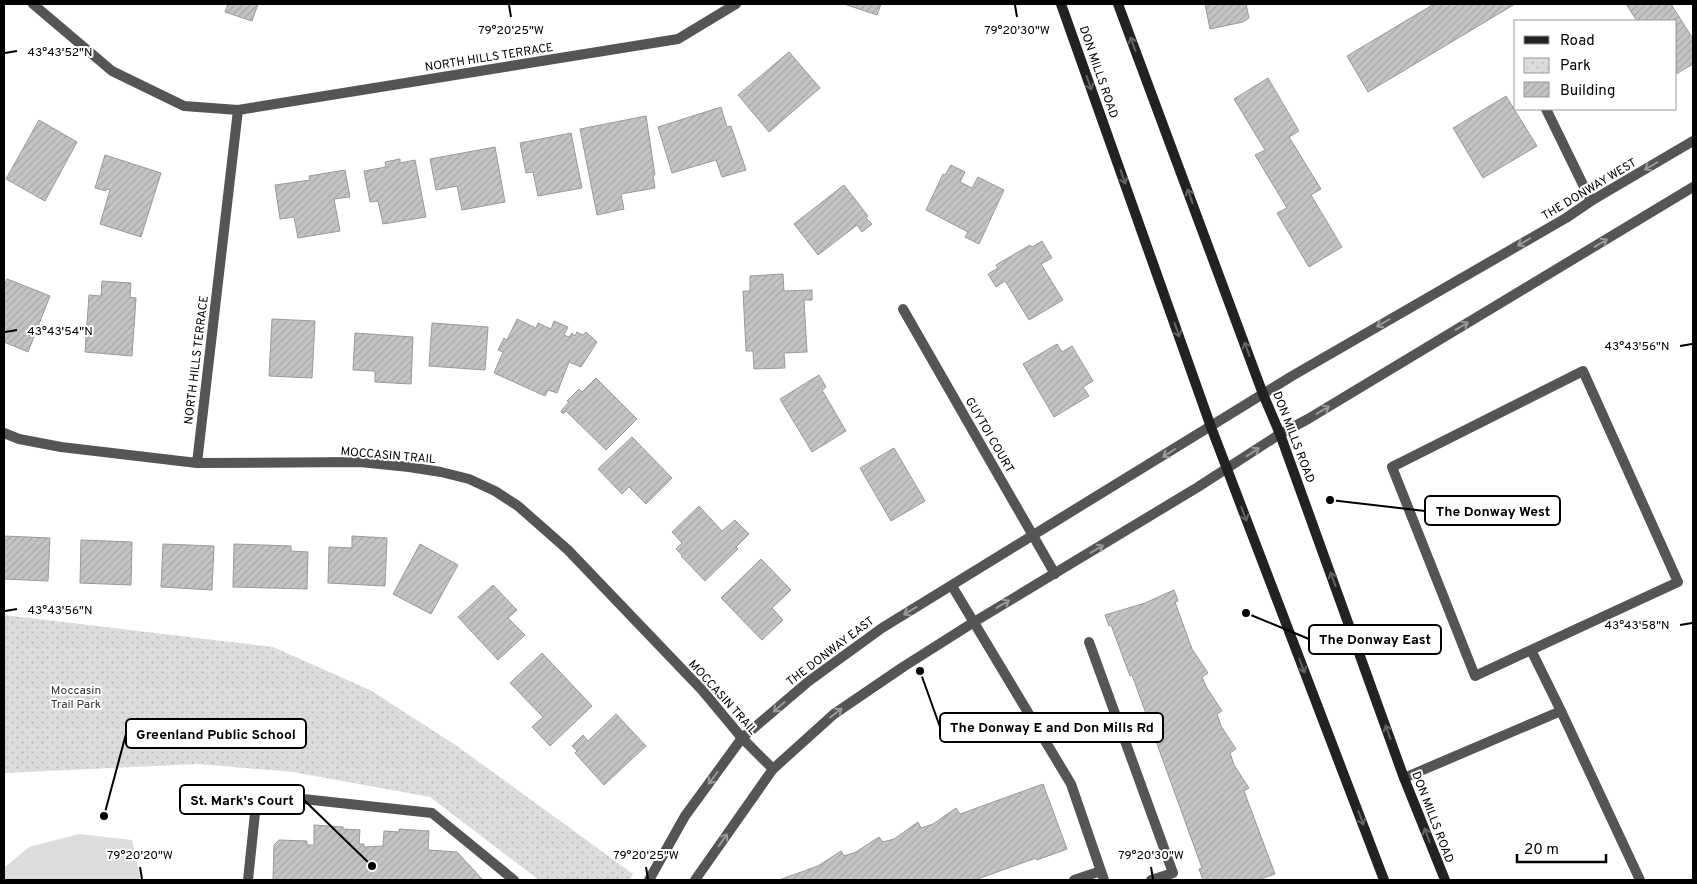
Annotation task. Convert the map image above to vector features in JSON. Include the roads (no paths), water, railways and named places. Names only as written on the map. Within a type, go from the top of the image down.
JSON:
[{"type":"main road","name":"DON MILLS ROAD","points":[[1062,4],[1226,469],[1384,880]]},
{"type":"main road","name":"DON MILLS ROAD","points":[[1118,4],[1280,434],[1404,778],[1445,880]]},
{"type":"street","name":"NORTH HILLS TERRACE","points":[[33,4],[112,71],[184,106],[238,110],[678,39],[736,4]]},
{"type":"street","name":"NORTH HILLS TERRACE","points":[[197,463],[238,110]]},
{"type":"street","points":[[1546,110],[1591,201]]},
{"type":"street","name":"THE DONWAY WEST","points":[[1264,394],[1566,218],[1591,201],[1693,141]]},
{"type":"street","points":[[695,880],[773,769],[834,714],[902,667],[1280,434],[1317,414],[1693,187]]},
{"type":"street","name":"GUYTOI COURT","points":[[903,309],[1055,574]]},
{"type":"street","points":[[1583,371],[1678,582],[1532,650],[1475,676],[1392,467],[1583,371]]},
{"type":"street","name":"THE DONWAY EAST","points":[[650,880],[685,816],[742,738],[817,675],[882,628],[1264,394]]},
{"type":"street","name":"MOCCASIN TRAIL","points":[[4,433],[19,439],[61,447],[197,463],[360,462],[409,467],[469,479],[495,491],[518,506],[568,550],[702,690],[742,738],[773,769]]},
{"type":"street","points":[[952,586],[1071,784],[1103,876],[1074,880]]},
{"type":"street","points":[[1089,642],[1173,873],[1151,880]]},
{"type":"street","points":[[1532,650],[1562,710],[1640,880]]},
{"type":"street","points":[[1404,778],[1562,710]]},
{"type":"street","points":[[248,880],[257,794],[432,813],[514,880]]},
{"type":"place","name":"The Donway West","points":[[1330,500]]},
{"type":"place","name":"The Donway East","points":[[1246,613]]},
{"type":"place","name":"The Donway E and Don Mills Rd","points":[[920,671]]},
{"type":"place","name":"Greenland Public School","points":[[104,816]]},
{"type":"place","name":"St. Mark's Court","points":[[372,866]]},
{"type":"park label","name":"Moccasin Trail Park","points":[[76,697]]}]
